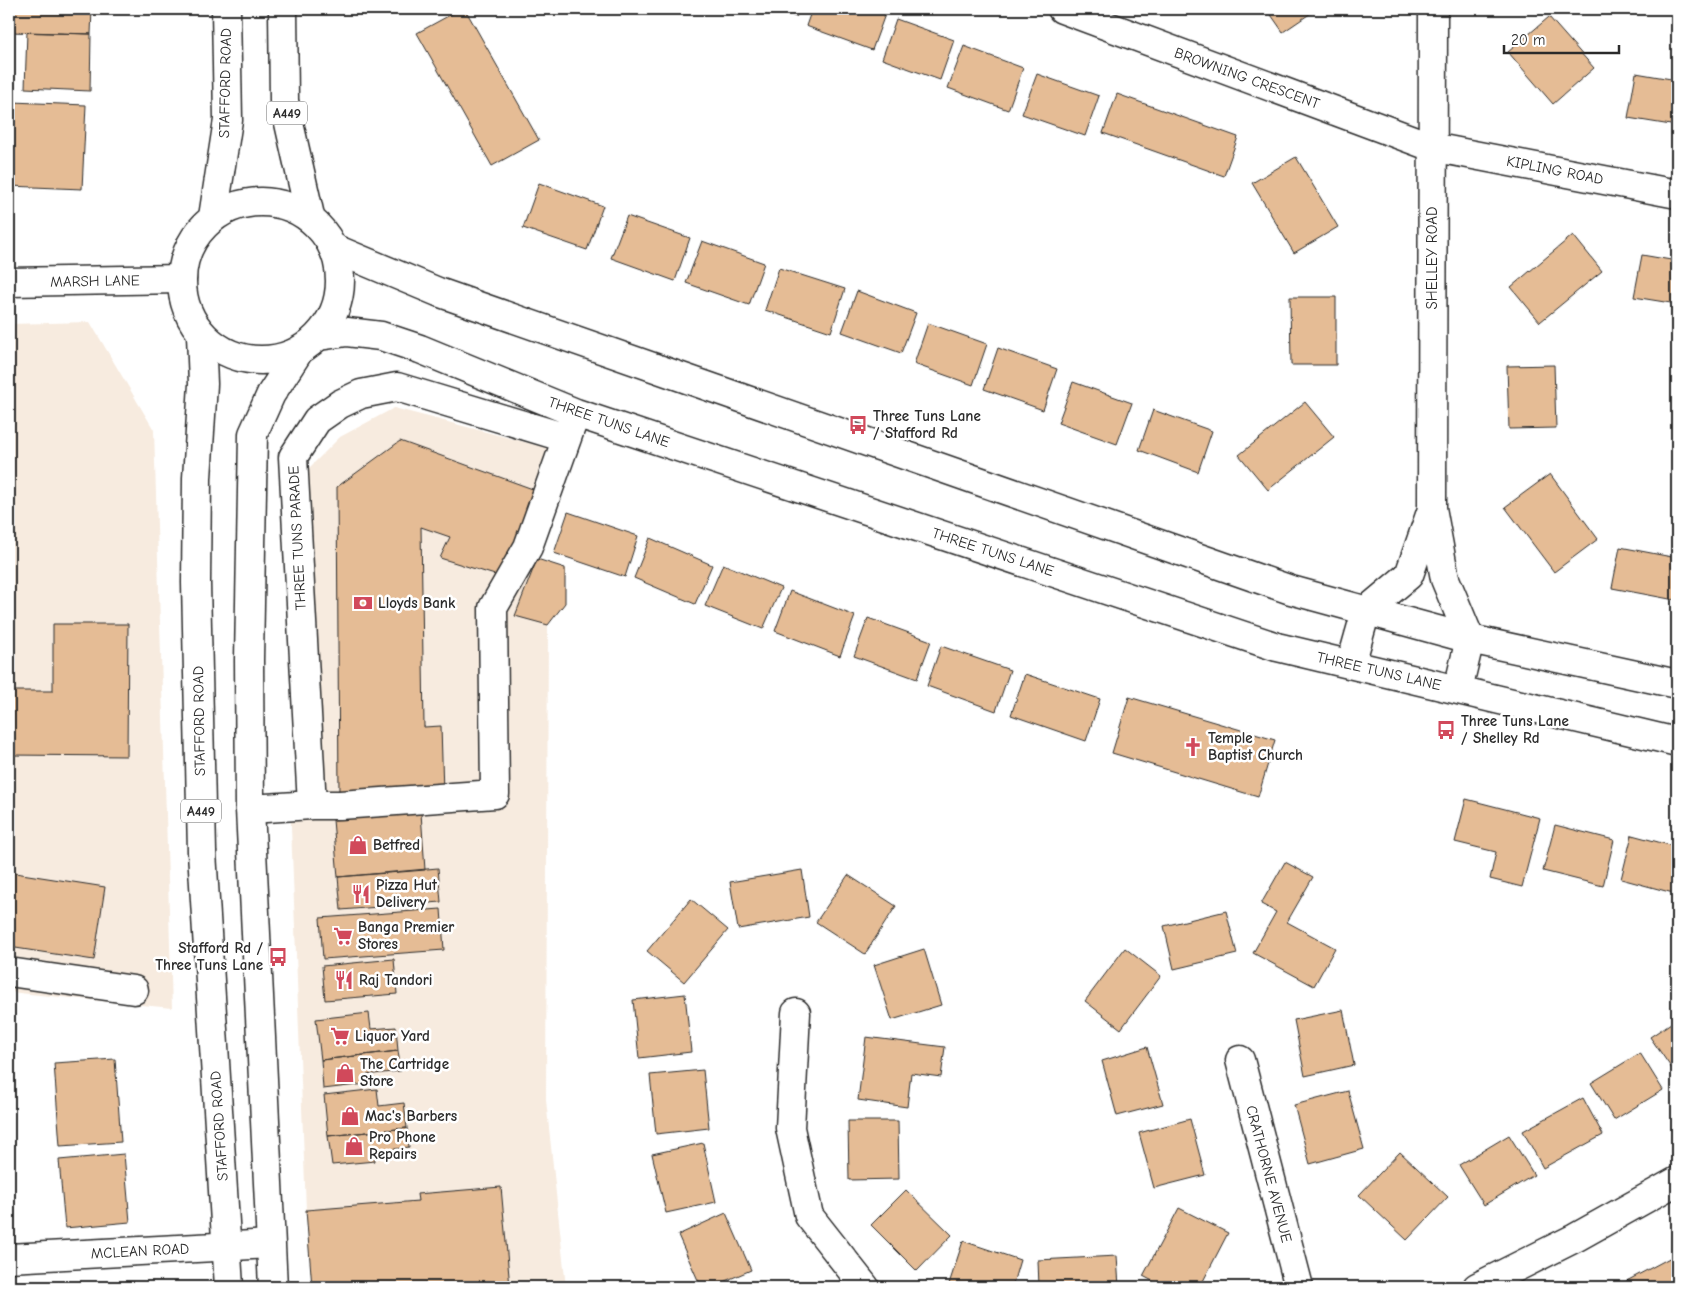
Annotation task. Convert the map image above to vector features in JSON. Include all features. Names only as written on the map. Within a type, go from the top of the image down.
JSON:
[{"type":"main road","name":"STAFFORD ROAD","points":[[213,218],[228,120],[226,9]]},
{"type":"main road","name":"A449","points":[[283,9],[284,101],[310,216]]},
{"type":"main road","name":"BROWNING CRESCENT","points":[[1062,9],[1432,147]]},
{"type":"main road","name":"SHELLEY ROAD","points":[[1433,9],[1432,508],[1445,579],[1470,639]]},
{"type":"main road","name":"KIPLING ROAD","points":[[1432,147],[1677,194]]},
{"type":"main road","name":"A449","points":[[273,1287],[250,809],[249,660],[253,434],[271,394],[309,343],[333,315],[339,291],[338,269],[333,248],[322,229],[310,216],[293,207],[257,202],[239,206],[213,218],[195,238],[187,255],[182,279],[183,295],[189,317],[201,335],[231,357],[247,361],[272,360],[309,343]]},
{"type":"main road","points":[[333,248],[438,292],[1291,590],[1470,639],[1677,684]]},
{"type":"main road","name":"MARSH LANE","points":[[9,282],[182,279]]},
{"type":"main road","name":"THREE TUNS LANE","points":[[309,343],[347,332],[381,336],[420,349],[576,413],[1277,647],[1677,742]]},
{"type":"main road","name":"STAFFORD ROAD","points":[[201,335],[203,384],[197,478],[196,583],[202,852],[229,1287]]},
{"type":"main road","name":"THREE TUNS PARADE","points":[[312,805],[293,457],[317,420],[340,404],[361,394],[397,386],[566,438]]},
{"type":"main road","points":[[250,809],[340,805],[495,794],[493,608],[528,547],[576,413]]},
{"type":"main road","name":"SHELLEY ROAD","points":[[1366,611],[1409,576],[1432,508]]},
{"type":"main road","points":[[1350,664],[1366,611]]},
{"type":"main road","points":[[1458,690],[1470,639]]},
{"type":"main road","points":[[9,972],[134,990]]},
{"type":"main road","points":[[796,1013],[790,1128],[810,1216],[865,1287]]},
{"type":"main road","name":"CRATHORNE AVENUE","points":[[1240,1060],[1299,1287]]},
{"type":"main road","points":[[1477,1287],[1575,1238],[1677,1181]]},
{"type":"main road","name":"MCLEAN ROAD","points":[[9,1258],[270,1244]]},
{"type":"shaded area","points":[[90,322],[154,430],[172,1008],[9,992],[9,324]]},
{"type":"shaded area","points":[[394,408],[567,453],[537,559],[515,616],[548,625],[546,1100],[566,1287],[312,1287],[306,1210],[290,801],[300,796],[303,474],[340,437]]},
{"type":"building","points":[[9,9],[92,9],[91,34],[9,32]]},
{"type":"building","points":[[461,9],[465,9],[539,140],[492,166],[417,33]]},
{"type":"building","points":[[774,9],[800,9],[796,17]]},
{"type":"building","points":[[812,9],[887,9],[872,50],[806,26]]},
{"type":"building","points":[[1267,9],[1317,9],[1283,32]]},
{"type":"building","points":[[1549,17],[1594,68],[1553,104],[1508,52]]},
{"type":"building","points":[[896,19],[954,40],[940,80],[882,59]]},
{"type":"building","points":[[27,32],[91,34],[90,91],[25,88]]},
{"type":"building","points":[[964,46],[1023,68],[1008,110],[948,88]]},
{"type":"building","points":[[1636,73],[1677,80],[1677,126],[1628,118]]},
{"type":"building","points":[[1037,74],[1099,96],[1085,136],[1022,114]]},
{"type":"building","points":[[1117,94],[1238,137],[1224,176],[1103,133]]},
{"type":"building","points":[[12,102],[86,105],[82,189],[9,186]]},
{"type":"building","points":[[1296,157],[1338,227],[1294,253],[1252,183]]},
{"type":"building","points":[[539,183],[603,206],[587,250],[523,228]]},
{"type":"building","points":[[627,216],[690,238],[675,281],[611,258]]},
{"type":"building","points":[[1573,235],[1602,271],[1540,322],[1511,287]]},
{"type":"building","points":[[702,241],[764,263],[749,305],[686,283]]},
{"type":"building","points":[[1642,255],[1677,261],[1677,304],[1634,297]]},
{"type":"building","points":[[779,268],[845,289],[831,332],[765,310]]},
{"type":"building","points":[[857,291],[916,313],[901,353],[842,332]]},
{"type":"building","points":[[1290,297],[1336,297],[1336,365],[1291,365]]},
{"type":"building","points":[[928,323],[987,344],[973,385],[914,364]]},
{"type":"building","points":[[998,348],[1057,369],[1043,410],[984,389]]},
{"type":"building","points":[[1554,365],[1556,428],[1509,429],[1507,366]]},
{"type":"building","points":[[1073,382],[1132,403],[1117,444],[1058,423]]},
{"type":"building","points":[[1305,402],[1334,437],[1268,490],[1239,455]]},
{"type":"building","points":[[1153,410],[1212,431],[1198,472],[1139,450]]},
{"type":"building","points":[[400,441],[541,492],[511,580],[440,558],[450,537],[421,527],[424,727],[441,726],[443,793],[339,795],[337,487]]},
{"type":"building","points":[[1550,474],[1598,539],[1554,572],[1505,507]]},
{"type":"building","points":[[568,512],[638,536],[625,577],[554,553]]},
{"type":"building","points":[[650,538],[712,565],[695,604],[634,578]]},
{"type":"building","points":[[1620,547],[1677,558],[1675,600],[1612,588]]},
{"type":"building","points":[[537,559],[565,568],[565,603],[548,625],[515,616]]},
{"type":"building","points":[[723,564],[781,588],[763,629],[705,606]]},
{"type":"building","points":[[790,591],[855,616],[840,656],[775,631]]},
{"type":"building","points":[[868,618],[931,641],[917,679],[854,656]]},
{"type":"building","points":[[53,624],[128,624],[127,756],[9,755],[9,691],[53,691]]},
{"type":"building","points":[[941,646],[1010,670],[996,711],[927,686]]},
{"type":"building","points":[[1025,674],[1100,699],[1086,741],[1011,715]]},
{"type":"building","name":"Temple Baptist Church","points":[[1129,697],[1275,740],[1258,797],[1112,753]]},
{"type":"building","points":[[1466,799],[1540,818],[1522,887],[1490,879],[1496,852],[1455,842]]},
{"type":"building","points":[[421,813],[425,870],[338,877],[333,820]]},
{"type":"building","points":[[1555,825],[1614,840],[1603,886],[1543,871]]},
{"type":"building","points":[[1632,835],[1677,847],[1677,894],[1621,879]]},
{"type":"building","points":[[1285,862],[1313,877],[1287,922],[1335,948],[1314,986],[1253,953],[1276,912],[1261,904]]},
{"type":"building","points":[[438,868],[441,902],[341,910],[338,877]]},
{"type":"building","points":[[802,870],[809,917],[738,929],[730,882]]},
{"type":"building","points":[[9,872],[105,887],[94,960],[9,947]]},
{"type":"building","points":[[848,875],[896,906],[865,954],[816,922]]},
{"type":"building","points":[[691,899],[728,930],[684,982],[647,951]]},
{"type":"building","points":[[441,909],[444,950],[323,959],[320,918]]},
{"type":"building","points":[[1226,911],[1237,954],[1174,969],[1164,926]]},
{"type":"building","points":[[1125,948],[1161,976],[1121,1029],[1085,1001]]},
{"type":"building","points":[[924,949],[941,1005],[892,1020],[874,965]]},
{"type":"building","points":[[394,959],[397,994],[325,1000],[322,966]]},
{"type":"building","points":[[685,994],[691,1052],[639,1058],[633,1000]]},
{"type":"building","points":[[1343,1010],[1354,1065],[1305,1076],[1294,1020]]},
{"type":"building","points":[[369,1013],[371,1029],[396,1027],[398,1051],[321,1060],[316,1019]]},
{"type":"building","points":[[1677,1019],[1677,1076],[1650,1037]]},
{"type":"building","points":[[866,1037],[945,1047],[941,1077],[911,1073],[907,1107],[858,1100]]},
{"type":"building","points":[[1147,1047],[1163,1104],[1117,1116],[1102,1061]]},
{"type":"building","points":[[398,1051],[401,1071],[365,1075],[366,1084],[323,1089],[321,1060]]},
{"type":"building","points":[[1640,1053],[1663,1090],[1614,1120],[1591,1083]]},
{"type":"building","points":[[115,1059],[121,1142],[60,1146],[54,1063]]},
{"type":"building","points":[[703,1070],[709,1128],[656,1134],[650,1075]]},
{"type":"building","points":[[377,1089],[379,1106],[404,1103],[407,1128],[328,1136],[324,1095]]},
{"type":"building","points":[[1348,1091],[1364,1149],[1310,1164],[1294,1105]]},
{"type":"building","points":[[1583,1098],[1603,1135],[1543,1168],[1523,1131]]},
{"type":"building","points":[[1190,1119],[1205,1175],[1154,1188],[1139,1133]]},
{"type":"building","points":[[848,1121],[898,1121],[899,1179],[849,1180]]},
{"type":"building","points":[[407,1128],[409,1147],[374,1152],[375,1161],[332,1165],[328,1136]]},
{"type":"building","points":[[1509,1135],[1534,1175],[1484,1205],[1459,1165]]},
{"type":"building","points":[[703,1143],[716,1202],[666,1213],[652,1154]]},
{"type":"building","points":[[1400,1152],[1448,1197],[1407,1240],[1359,1195]]},
{"type":"building","points":[[124,1154],[130,1222],[65,1228],[59,1160]]},
{"type":"building","points":[[501,1187],[510,1287],[312,1287],[306,1210],[418,1201],[417,1194]]},
{"type":"building","points":[[906,1190],[952,1235],[917,1271],[871,1225]]},
{"type":"building","points":[[1179,1208],[1228,1233],[1200,1287],[1164,1287],[1143,1276]]},
{"type":"building","points":[[726,1213],[751,1270],[711,1287],[701,1287],[678,1235]]},
{"type":"building","points":[[963,1241],[1020,1260],[1012,1287],[948,1287]]},
{"type":"building","points":[[1677,1254],[1677,1287],[1623,1287],[1621,1284]]},
{"type":"building","points":[[1117,1256],[1119,1287],[1039,1287],[1038,1260]]},
{"type":"place","name":"Three Tuns Lane / Stafford Rd","points":[[858,425]]},
{"type":"place","name":"Lloyds Bank","points":[[363,603]]},
{"type":"place","name":"Three Tuns Lane / Shelley Rd","points":[[1446,730]]},
{"type":"place","name":"Temple Baptist Church","points":[[1193,747]]},
{"type":"place","name":"Betfred","points":[[358,845]]},
{"type":"place","name":"Pizza Hut Delivery","points":[[361,894]]},
{"type":"place","name":"Banga Premier Stores","points":[[343,936]]},
{"type":"place","name":"Stafford Rd / Three Tuns Lane","points":[[278,957]]},
{"type":"place","name":"Raj Tandori","points":[[344,980]]},
{"type":"place","name":"Liquor Yard","points":[[340,1036]]},
{"type":"place","name":"The Cartridge Store","points":[[345,1073]]},
{"type":"place","name":"Mac's Barbers","points":[[350,1116]]},
{"type":"place","name":"Pro Phone Repairs","points":[[354,1146]]}]
